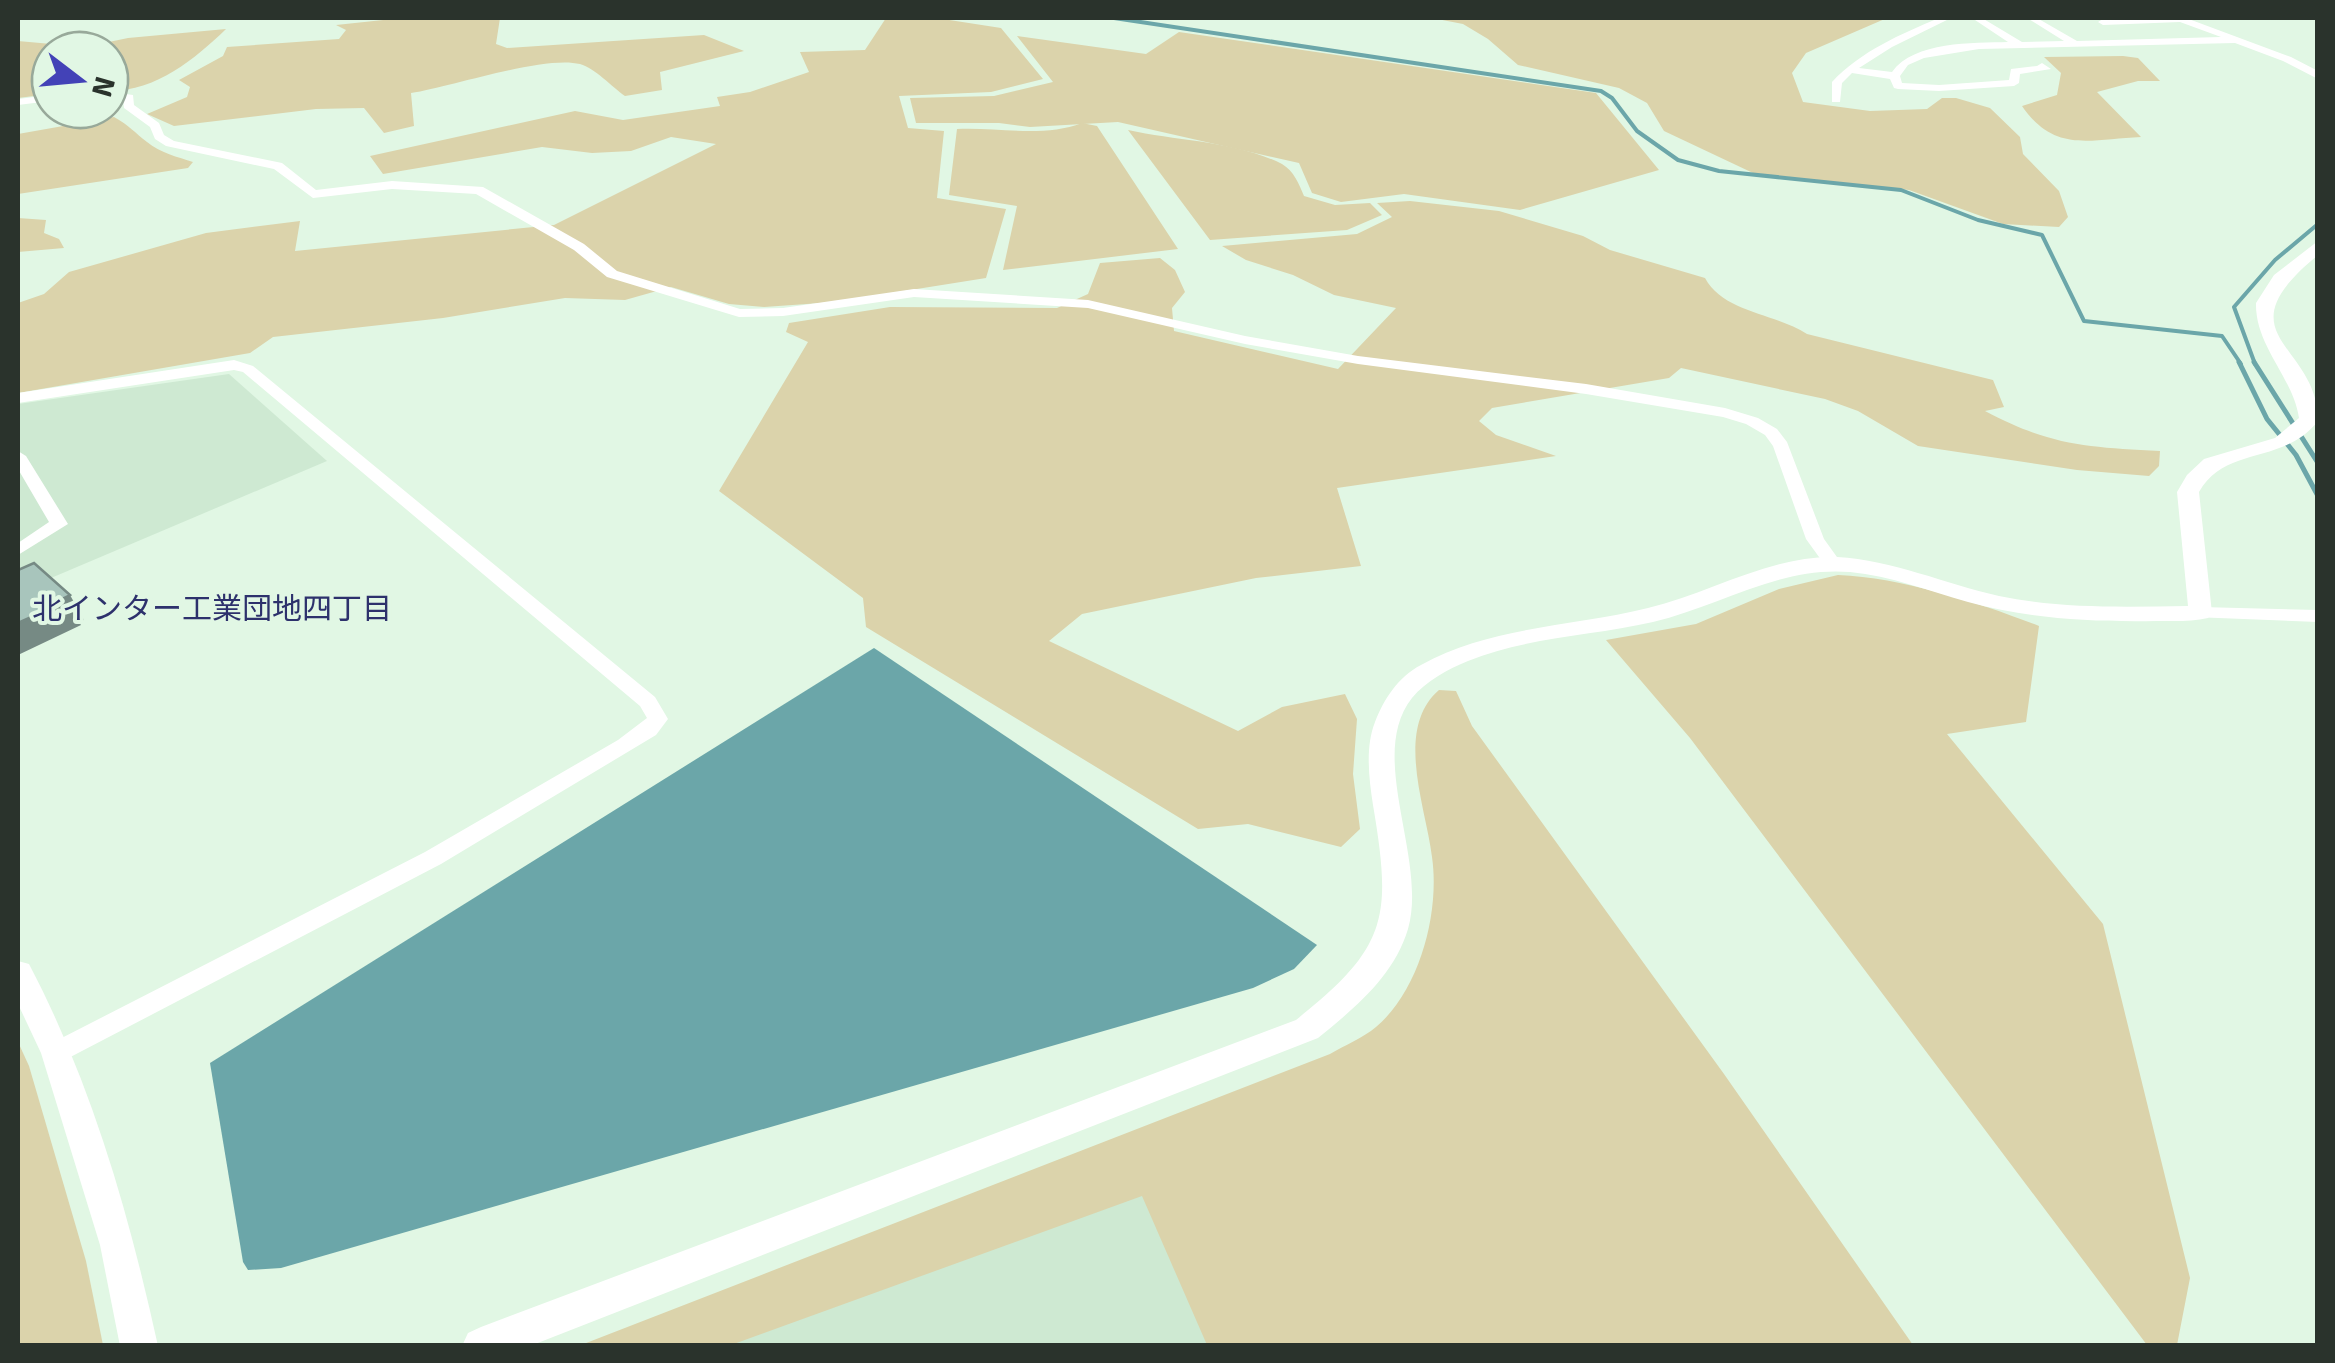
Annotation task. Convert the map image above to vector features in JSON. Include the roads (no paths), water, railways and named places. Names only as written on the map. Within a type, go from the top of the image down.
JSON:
[{"type":"street","points":[[1836,100],[1837,82],[1850,70],[1876,52],[1946,18]]},
{"type":"street","points":[[1976,18],[2018,44]]},
{"type":"street","points":[[2031,18],[2075,43]]},
{"type":"street","points":[[2098,20],[2180,18],[2287,59],[2318,76]]},
{"type":"street","points":[[2098,20],[2139,43]]},
{"type":"street","points":[[1898,84],[1904,63],[1922,55],[2018,44],[2239,40]]},
{"type":"street","points":[[1850,70],[1898,84],[1939,88],[2012,84],[2015,71],[2046,68],[2042,66]]},
{"type":"street","points":[[130,107],[156,125],[159,136],[170,144],[278,166],[313,194],[392,185],[479,190],[580,247],[612,274],[739,313],[783,312],[914,293],[1088,304],[1245,340],[1358,360],[1586,389],[1725,413],[1772,432],[1781,445],[1816,539],[1833,564]]},
{"type":"street","points":[[2200,613],[2188,492],[2192,481],[2210,463],[2287,440],[2303,430],[2309,419],[2308,408],[2264,327],[2262,313],[2266,291],[2318,246]]},
{"type":"street","points":[[18,398],[234,365],[248,369],[648,702],[658,718],[649,730],[626,745],[432,858],[58,1053]]},
{"type":"street","points":[[18,456],[58,524],[18,550]]},
{"type":"street","points":[[481,1346],[1307,1028],[1356,991],[1388,946],[1400,904],[1395,847],[1380,783],[1390,707],[1409,683],[1470,652],[1653,615],[1764,576],[1833,564],[1875,569],[1999,603],[2060,611],[2318,616]]},
{"type":"street","points":[[18,973],[58,1053],[118,1244],[140,1346]]},
{"type":"water","points":[[874,648],[1317,945],[1294,969],[1253,988],[281,1268],[248,1270],[243,1262],[210,1063]]},
{"type":"waterway","points":[[1114,18],[1601,91],[1612,98],[1637,131],[1678,160],[1719,171],[1901,190],[1978,220],[2042,235],[2084,321],[2222,336],[2241,364]]},
{"type":"waterway","points":[[2255,363],[2234,307],[2275,260],[2318,224]]},
{"type":"waterway","points":[[2239,362],[2267,419],[2296,455],[2318,496]]},
{"type":"waterway","points":[[2255,363],[2318,463]]},
{"type":"district","name":"北インター工業団地四丁目","points":[[212,609]]}]
